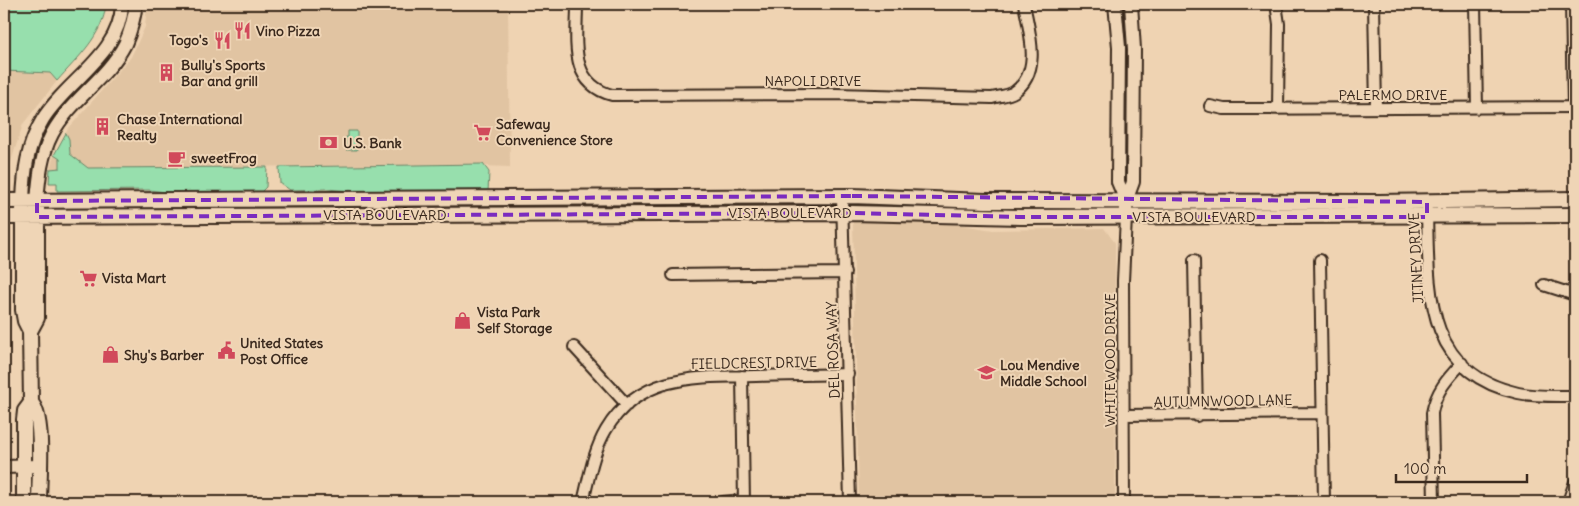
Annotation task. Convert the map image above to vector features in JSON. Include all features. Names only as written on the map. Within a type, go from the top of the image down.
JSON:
[{"type":"main road","name":"VISTA BOULEVARD","points":[[4,201],[842,196],[985,201],[1427,202],[1575,199]]},
{"type":"main road","points":[[23,201],[23,310],[25,321],[30,331],[31,404],[25,411],[24,420],[24,502]]},
{"type":"main road","points":[[30,331],[37,318],[37,201]]},
{"type":"main road","name":"VISTA BOULEVARD","points":[[4,218],[842,213],[973,217],[1427,217],[1575,215]]},
{"type":"main road","points":[[31,404],[35,407],[39,423],[39,502]]},
{"type":"street","points":[[23,201],[27,159],[39,126],[53,105],[109,43],[119,23],[122,4]]},
{"type":"street","points":[[37,201],[41,164],[52,135],[64,116],[106,71],[124,45],[132,27],[136,4]]},
{"type":"street","name":"NAPOLI DRIVE","points":[[577,4],[578,62],[586,80],[599,91],[619,96],[836,94],[992,98],[1013,93],[1024,83],[1031,63],[1032,44],[1024,4]]},
{"type":"street","points":[[1115,4],[1119,47],[1118,182],[1126,201]]},
{"type":"street","points":[[1126,217],[1126,201],[1133,182],[1134,49],[1131,4]]},
{"type":"street","points":[[1276,4],[1280,24],[1278,109]]},
{"type":"street","points":[[1374,4],[1376,108]]},
{"type":"street","points":[[1475,4],[1477,108]]},
{"type":"street","points":[[1571,4],[1574,107]]},
{"type":"street","name":"PALERMO DRIVE","points":[[1210,106],[1224,109],[1574,107]]},
{"type":"street","name":"DEL ROSA WAY","points":[[842,196],[850,502]]},
{"type":"street","name":"JITNEY DRIVE","points":[[1427,202],[1428,281],[1432,309],[1442,336],[1462,363],[1488,382],[1511,391],[1536,396],[1575,396]]},
{"type":"street","name":"WHITEWOOD DRIVE","points":[[1124,502],[1123,281],[1126,217]]},
{"type":"street","points":[[1194,260],[1197,416]]},
{"type":"street","points":[[1320,260],[1324,502]]},
{"type":"street","points":[[673,275],[845,273]]},
{"type":"street","points":[[1544,285],[1575,295]]},
{"type":"street","points":[[574,347],[627,405]]},
{"type":"street","points":[[1434,502],[1432,412],[1434,401],[1445,381],[1462,363]]},
{"type":"street","name":"FIELDCREST DRIVE","points":[[583,502],[600,441],[612,422],[627,405],[644,392],[674,380],[689,377],[848,374]]},
{"type":"street","points":[[723,502],[744,501],[742,376]]},
{"type":"street","name":"AUTUMNWOOD LANE","points":[[1124,415],[1197,416],[1322,413]]},
{"type":"street","points":[[4,466],[39,466]]},
{"type":"street","points":[[1568,502],[1575,484]]},
{"type":"highlighted area","points":[[852,196],[1427,202],[1427,217],[1021,217],[852,213],[37,217],[37,201]]},
{"type":"shaded area","points":[[147,4],[508,4],[510,167],[483,166],[483,164],[50,169],[54,155],[68,129],[131,57],[145,27]]},
{"type":"shaded area","points":[[4,71],[50,73],[57,81],[23,124],[9,168],[4,168]]},
{"type":"shaded area","name":"Lou Mendive Middle School","points":[[862,219],[955,224],[993,230],[1104,228],[1115,243],[1115,502],[859,502],[853,222]]},
{"type":"green space","points":[[4,4],[106,4],[100,26],[88,46],[57,81],[50,73],[4,71]]},
{"type":"green space","points":[[348,131],[357,131],[357,150],[346,150]]},
{"type":"green space","points":[[66,133],[69,139],[70,154],[88,168],[267,167],[266,187],[260,193],[191,195],[149,190],[57,191],[57,183],[49,183],[50,169],[60,168],[60,159],[54,155]]},
{"type":"green space","points":[[483,164],[489,172],[488,192],[394,194],[326,189],[290,190],[280,183],[279,167]]},
{"type":"place","name":"Vino Pizza","points":[[242,31]]},
{"type":"place","name":"Togo's","points":[[222,40]]},
{"type":"place","name":"Bully's Sports Bar and grill","points":[[167,73]]},
{"type":"place","name":"Chase International Realty","points":[[103,127]]},
{"type":"place","name":"Safeway Convenience Store","points":[[482,132]]},
{"type":"place","name":"U.S. Bank","points":[[329,143]]},
{"type":"place","name":"sweetFrog","points":[[177,158]]},
{"type":"place","name":"Vista Mart","points":[[88,278]]},
{"type":"place","name":"Vista Park Self Storage","points":[[463,320]]},
{"type":"place","name":"United States Post Office","points":[[226,351]]},
{"type":"place","name":"Shy's Barber","points":[[110,355]]},
{"type":"place","name":"Lou Mendive Middle School","points":[[986,373]]}]
